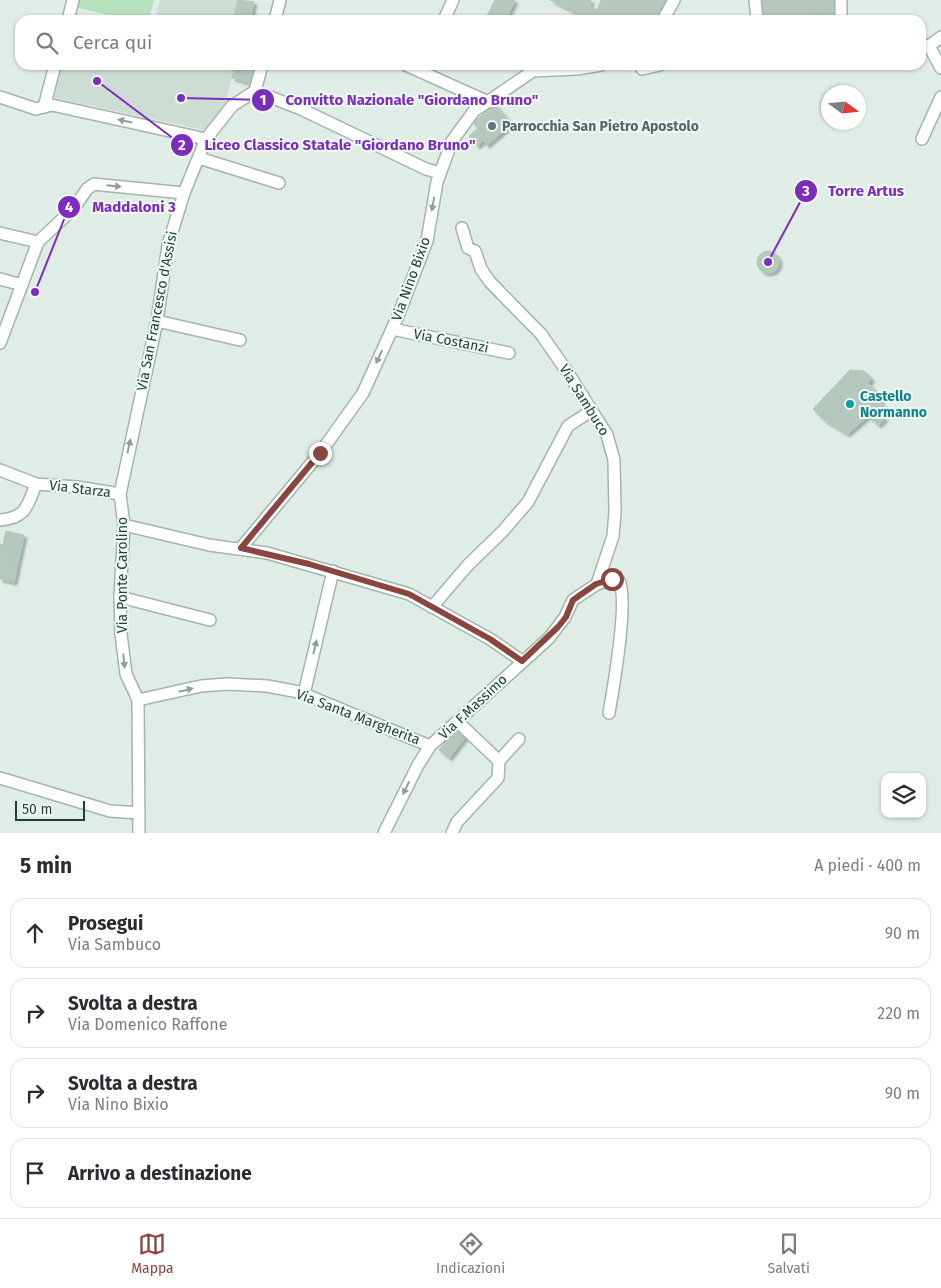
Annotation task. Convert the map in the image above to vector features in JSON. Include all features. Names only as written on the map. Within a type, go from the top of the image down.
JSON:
[{"type":"street","points":[[69,15],[73,0]]},
{"type":"street","points":[[276,15],[280,0]]},
{"type":"street","points":[[446,15],[452,0]]},
{"type":"street","points":[[666,15],[674,0]]},
{"type":"street","points":[[755,0],[756,15]]},
{"type":"street","points":[[841,0],[842,15]]},
{"type":"street","points":[[926,44],[941,37]]},
{"type":"street","points":[[926,46],[941,68]]},
{"type":"street","points":[[44,107],[54,70]]},
{"type":"street","points":[[261,70],[255,90],[301,109],[426,169],[440,173]]},
{"type":"street","points":[[426,70],[486,101]]},
{"type":"street","name":"Via Nino Bixio","points":[[241,548],[320,453],[363,393],[392,329],[427,241],[440,173],[452,141],[474,111],[486,101],[513,87],[533,71],[556,70]]},
{"type":"street","name":"Via San Francesco d'Assisi","points":[[120,494],[157,321],[168,245],[184,192],[206,139],[232,106],[255,90]]},
{"type":"street","points":[[0,97],[21,106],[36,109],[52,105],[206,139]]},
{"type":"street","points":[[922,139],[941,97]]},
{"type":"street","points":[[199,158],[279,183]]},
{"type":"street","points":[[0,343],[38,242],[62,221],[87,189],[94,184],[184,192]]},
{"type":"street","name":"Via Sambuco","points":[[462,228],[468,248],[475,251],[482,269],[490,282],[541,334],[607,435],[614,460],[615,512],[613,536],[596,584]]},
{"type":"street","points":[[0,233],[38,242]]},
{"type":"street","points":[[0,279],[22,285]]},
{"type":"street","points":[[157,321],[240,340]]},
{"type":"street","name":"Via Costanzi","points":[[392,329],[509,353]]},
{"type":"street","points":[[432,607],[468,565],[502,532],[528,502],[568,426],[591,411]]},
{"type":"street","points":[[0,470],[36,484]]},
{"type":"street","name":"Via Starza","points":[[0,520],[12,519],[23,514],[36,484],[77,487],[120,494]]},
{"type":"street","name":"Via Ponte Carolino","points":[[120,494],[124,525],[120,597],[126,674],[138,700],[139,833]]},
{"type":"street","points":[[124,525],[210,545],[268,553],[409,594],[490,639],[522,661],[558,627],[566,617],[573,600],[596,584],[612,579],[619,581],[623,588],[621,628],[608,713]]},
{"type":"street","points":[[304,694],[333,571]]},
{"type":"street","points":[[120,597],[210,620]]},
{"type":"street","name":"Via F.Massimo","points":[[384,833],[418,765],[430,746],[522,661]]},
{"type":"street","name":"Via Santa Margherita","points":[[138,700],[201,686],[227,684],[267,686],[304,694],[430,746]]},
{"type":"street","points":[[458,722],[499,761]]},
{"type":"street","points":[[452,833],[457,822],[498,778],[499,761],[519,739]]},
{"type":"street","points":[[0,778],[110,811],[139,813]]},
{"type":"shaded area","points":[[160,0],[238,0],[234,15],[156,15]]},
{"type":"shaded area","points":[[58,70],[234,70],[223,113],[209,131],[51,97]]},
{"type":"green space","points":[[77,0],[154,0],[150,15],[108,15],[76,7]]},
{"type":"building","points":[[238,0],[254,2],[251,15],[234,15]]},
{"type":"building","points":[[495,0],[515,0],[508,15],[488,15]]},
{"type":"building","points":[[550,0],[591,0],[590,6],[597,10],[595,15],[581,15]]},
{"type":"building","points":[[601,0],[669,0],[661,15],[595,15]]},
{"type":"building","points":[[760,0],[835,0],[835,14],[760,15]]},
{"type":"building","points":[[234,70],[253,70],[250,83],[232,78]]},
{"type":"building","name":"Parrocchia San Pietro Apostolo","points":[[495,104],[512,124],[487,145],[483,141],[477,146],[469,136],[478,128],[473,123]]},
{"type":"building","points":[[768,251],[776,254],[779,262],[776,270],[768,273],[760,270],[757,262],[760,254]]},
{"type":"building","name":"Castello Normanno","points":[[850,370],[864,371],[872,379],[868,383],[882,398],[880,401],[886,408],[880,414],[885,419],[878,425],[868,416],[847,434],[825,421],[813,409]]},
{"type":"building","points":[[6,531],[24,535],[14,582],[0,579],[0,544],[3,545]]},
{"type":"building","points":[[458,727],[467,735],[449,758],[439,750]]},
{"type":"place","name":"Liceo Classico Statale \"Giordano Bruno\"","points":[[97,81]]},
{"type":"place","name":"Convitto Nazionale \"Giordano Bruno\"","points":[[181,98]]},
{"type":"place","name":"Parrocchia San Pietro Apostolo","points":[[492,126]]},
{"type":"place","name":"Torre Artus","points":[[768,262]]},
{"type":"place","name":"Maddaloni 3","points":[[35,292]]},
{"type":"place","name":"Castello Normanno","points":[[850,404]]},
{"type":"route","points":[[320,453],[241,548],[309,564],[409,594],[490,639],[522,661],[549,638],[566,617],[573,600],[596,584],[612,579]]}]
